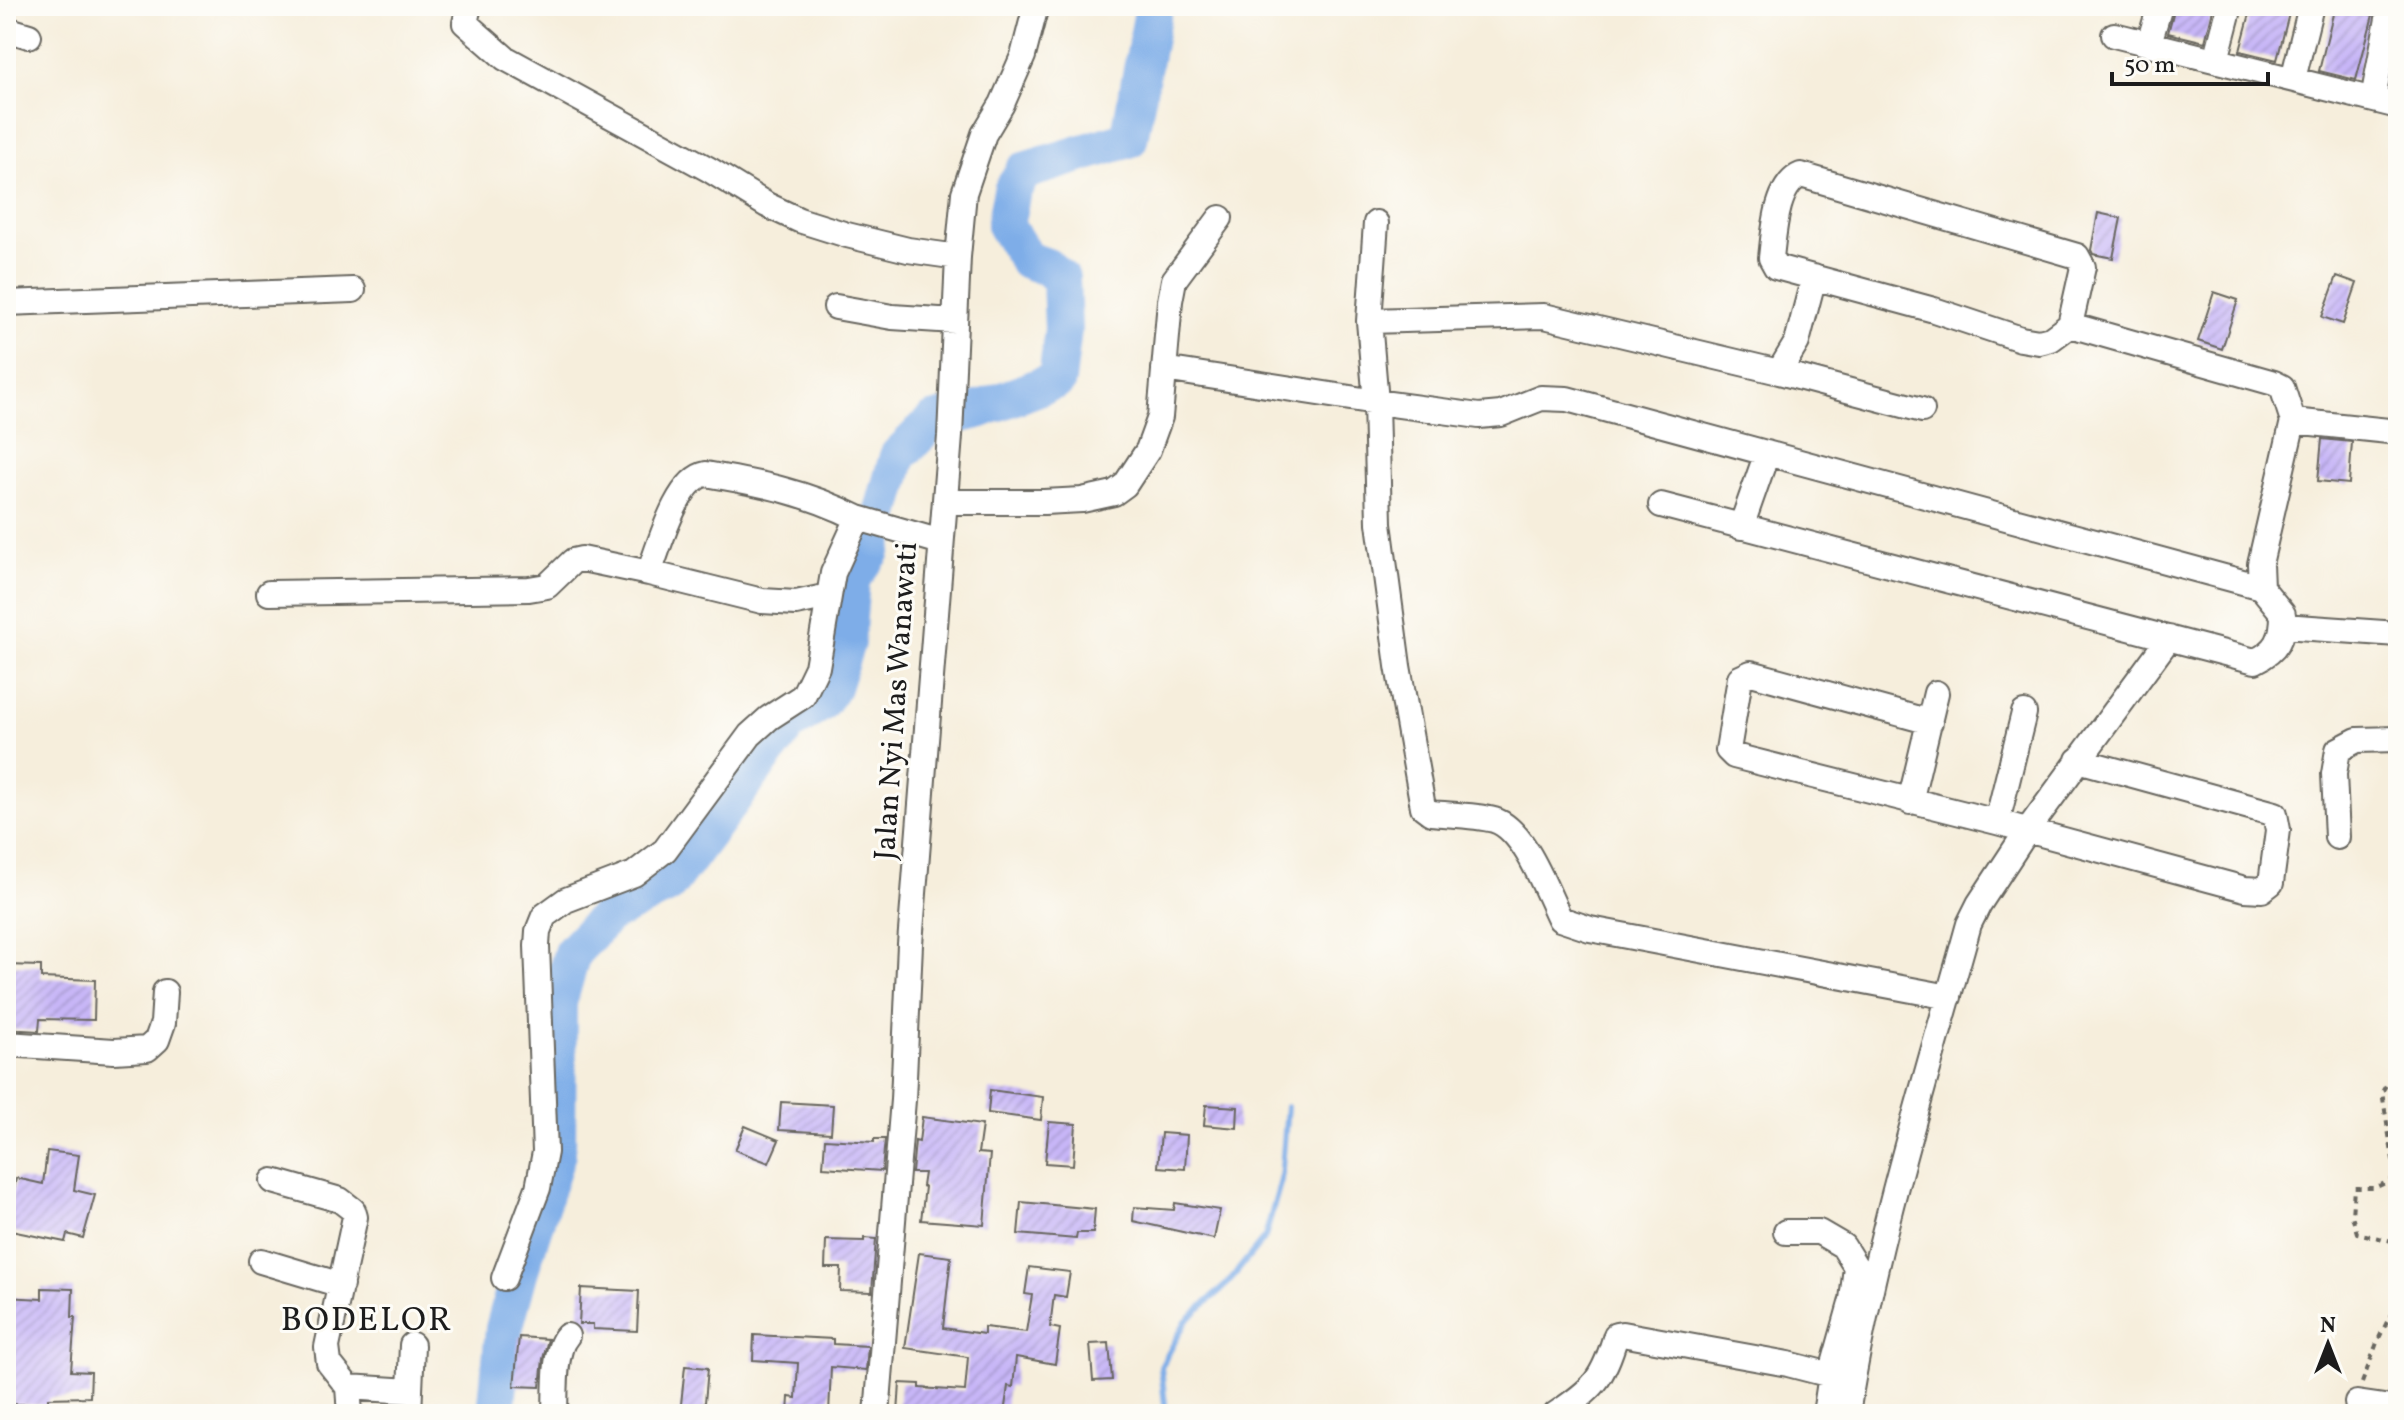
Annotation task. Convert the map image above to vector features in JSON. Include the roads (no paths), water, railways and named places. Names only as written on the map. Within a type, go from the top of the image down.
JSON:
[{"type":"street","points":[[469,6],[465,23],[505,58],[710,170],[767,205],[799,220],[847,235],[908,250],[958,257]]},
{"type":"street","name":"Jalan Nyi Mas Wanawati","points":[[877,1414],[903,1100],[911,928],[954,386],[958,257],[964,193],[984,134],[1002,104],[1023,56],[1036,6]]},
{"type":"street","points":[[2149,43],[2160,6]]},
{"type":"street","points":[[2216,60],[2230,6]]},
{"type":"street","points":[[2293,79],[2311,6]]},
{"type":"street","points":[[2373,99],[2388,19]]},
{"type":"street","points":[[2114,35],[2398,106]]},
{"type":"street","points":[[1801,175],[2077,256],[2083,267],[2070,325],[2051,339],[2039,342],[2021,339],[1934,310],[1776,267],[1771,258],[1783,194],[1792,179],[1801,175]]},
{"type":"street","points":[[945,502],[1082,500],[1114,493],[1125,485],[1148,450],[1162,405],[1174,280],[1220,218]]},
{"type":"street","points":[[1376,223],[1369,321],[1376,402],[1379,523],[1384,571],[1423,807],[1431,813],[1497,821],[1515,836],[1534,861],[1560,919],[1590,929],[1949,997]]},
{"type":"street","points":[[1779,372],[1797,342],[1814,277]]},
{"type":"street","points":[[6,303],[353,290]]},
{"type":"street","points":[[836,307],[892,317],[955,321]]},
{"type":"street","points":[[1369,321],[1544,316],[1922,410]]},
{"type":"street","points":[[2070,325],[2282,387],[2293,421],[2260,564],[2261,587]]},
{"type":"street","points":[[1164,369],[1479,416],[1501,414],[1541,398],[1567,399],[2261,587],[2283,614],[2281,640],[2271,654],[2255,661],[1661,505]]},
{"type":"street","points":[[2293,421],[2398,432]]},
{"type":"street","points":[[1741,527],[1767,453]]},
{"type":"street","points":[[649,573],[681,493],[697,475],[706,474],[778,486],[894,529],[941,542]]},
{"type":"street","points":[[504,1278],[538,1188],[545,1152],[537,946],[538,931],[544,916],[566,900],[634,874],[665,850],[750,735],[769,718],[803,696],[817,667],[829,596],[840,555],[862,518]]},
{"type":"street","points":[[269,593],[529,589],[547,586],[573,561],[582,559],[762,601],[796,603],[829,596]]},
{"type":"street","points":[[2283,626],[2398,634]]},
{"type":"street","points":[[1844,1413],[1864,1318],[1969,924],[2027,831],[2169,638]]},
{"type":"street","points":[[1930,722],[1751,673],[1740,678],[1728,746],[1734,756],[2245,889],[2262,890],[2271,883],[2278,830],[2275,814],[2078,760]]},
{"type":"street","points":[[1910,802],[1936,693]]},
{"type":"street","points":[[1997,822],[2024,713]]},
{"type":"street","points":[[2337,837],[2334,774],[2338,750],[2357,740],[2398,739]]},
{"type":"street","points":[[6,1044],[114,1051],[147,1049],[157,1040],[163,1023],[165,992]]},
{"type":"street","points":[[273,1181],[340,1200],[353,1210],[355,1217],[328,1336],[327,1357],[333,1370],[348,1387],[410,1402],[412,1345]]},
{"type":"street","points":[[1786,1232],[1819,1232],[1843,1246],[1856,1267],[1852,1300],[1831,1375],[1844,1413]]},
{"type":"street","points":[[261,1261],[341,1285]]},
{"type":"street","points":[[1556,1414],[1590,1391],[1602,1374],[1616,1335],[1622,1334],[1788,1364],[1831,1375]]},
{"type":"street","points":[[555,1414],[558,1352],[567,1336]]},
{"type":"street","points":[[348,1387],[350,1414]]},
{"type":"street","points":[[2357,1403],[2398,1409]]},
{"type":"waterway","points":[[496,1414],[504,1329],[557,1153],[558,1003],[572,953],[608,915],[668,885],[788,725],[819,704],[832,687],[846,642],[851,579],[872,551],[898,456],[933,421],[978,410],[1057,380],[1063,329],[1061,279],[1047,267],[1027,260],[1005,225],[1012,191],[1024,171],[1129,139],[1154,6]]},
{"type":"waterway","points":[[1166,1414],[1161,1367],[1186,1321],[1227,1284],[1265,1237],[1281,1180],[1287,1107]]},
{"type":"district","name":"BODELOR","points":[[367,1321]]}]
